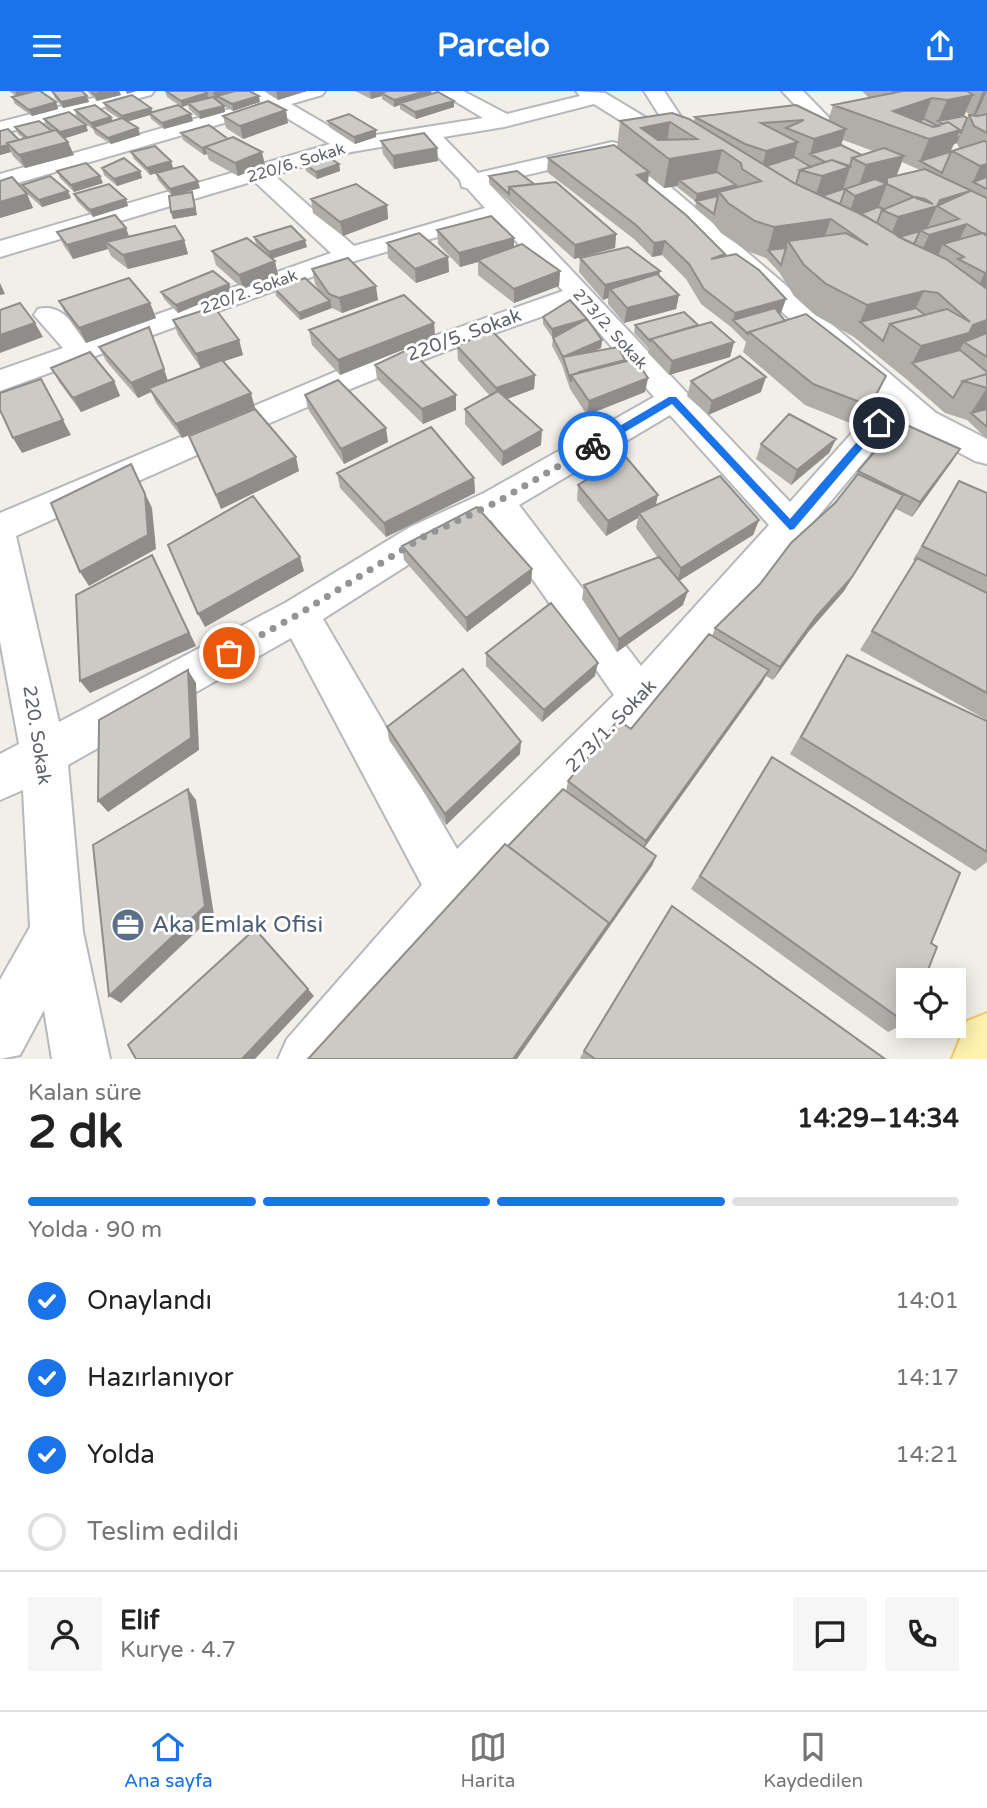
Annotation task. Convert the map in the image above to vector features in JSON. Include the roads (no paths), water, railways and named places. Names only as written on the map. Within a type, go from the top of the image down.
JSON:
[{"type":"main road","points":[[949,106],[987,127]]},
{"type":"main road","points":[[981,1059],[987,1041]]},
{"type":"street","points":[[0,128],[145,91]]},
{"type":"street","points":[[0,181],[265,97],[316,91]]},
{"type":"street","points":[[448,91],[503,121]]},
{"type":"street","points":[[654,91],[678,142]]},
{"type":"street","points":[[792,91],[809,129],[843,147]]},
{"type":"street","points":[[592,94],[723,165]]},
{"type":"street","name":"220/6. Sokak","points":[[0,249],[261,174],[348,146],[503,121],[592,94]]},
{"type":"street","points":[[927,100],[949,106],[977,95]]},
{"type":"street","points":[[265,97],[348,146]]},
{"type":"street","points":[[809,129],[848,123]]},
{"type":"street","name":"273/2. Sokak","points":[[428,134],[470,182],[581,294],[790,526]]},
{"type":"street","points":[[470,182],[612,149],[715,141]]},
{"type":"street","name":"273/1. Sokak","points":[[612,149],[925,421],[987,453]]},
{"type":"street","points":[[261,174],[349,255]]},
{"type":"street","name":"220/2. Sokak","points":[[0,381],[349,255],[500,211]]},
{"type":"street","name":"220/5. Sokak","points":[[0,528],[332,384],[452,338],[581,294]]},
{"type":"street","points":[[48,315],[83,352]]},
{"type":"street","points":[[0,778],[44,757],[299,614],[423,537],[497,502],[673,399]]},
{"type":"street","name":"273/1. Sokak","points":[[307,1059],[452,889],[640,698],[879,423],[925,421]]},
{"type":"street","points":[[497,502],[640,698]]},
{"type":"street","name":"220. Sokak","points":[[0,540],[44,757],[57,932],[81,1059]]},
{"type":"street","points":[[299,614],[452,889]]},
{"type":"street","points":[[0,1035],[57,932]]},
{"type":"place","name":"Aka Emlak Ofisi","points":[[128,925]]}]
